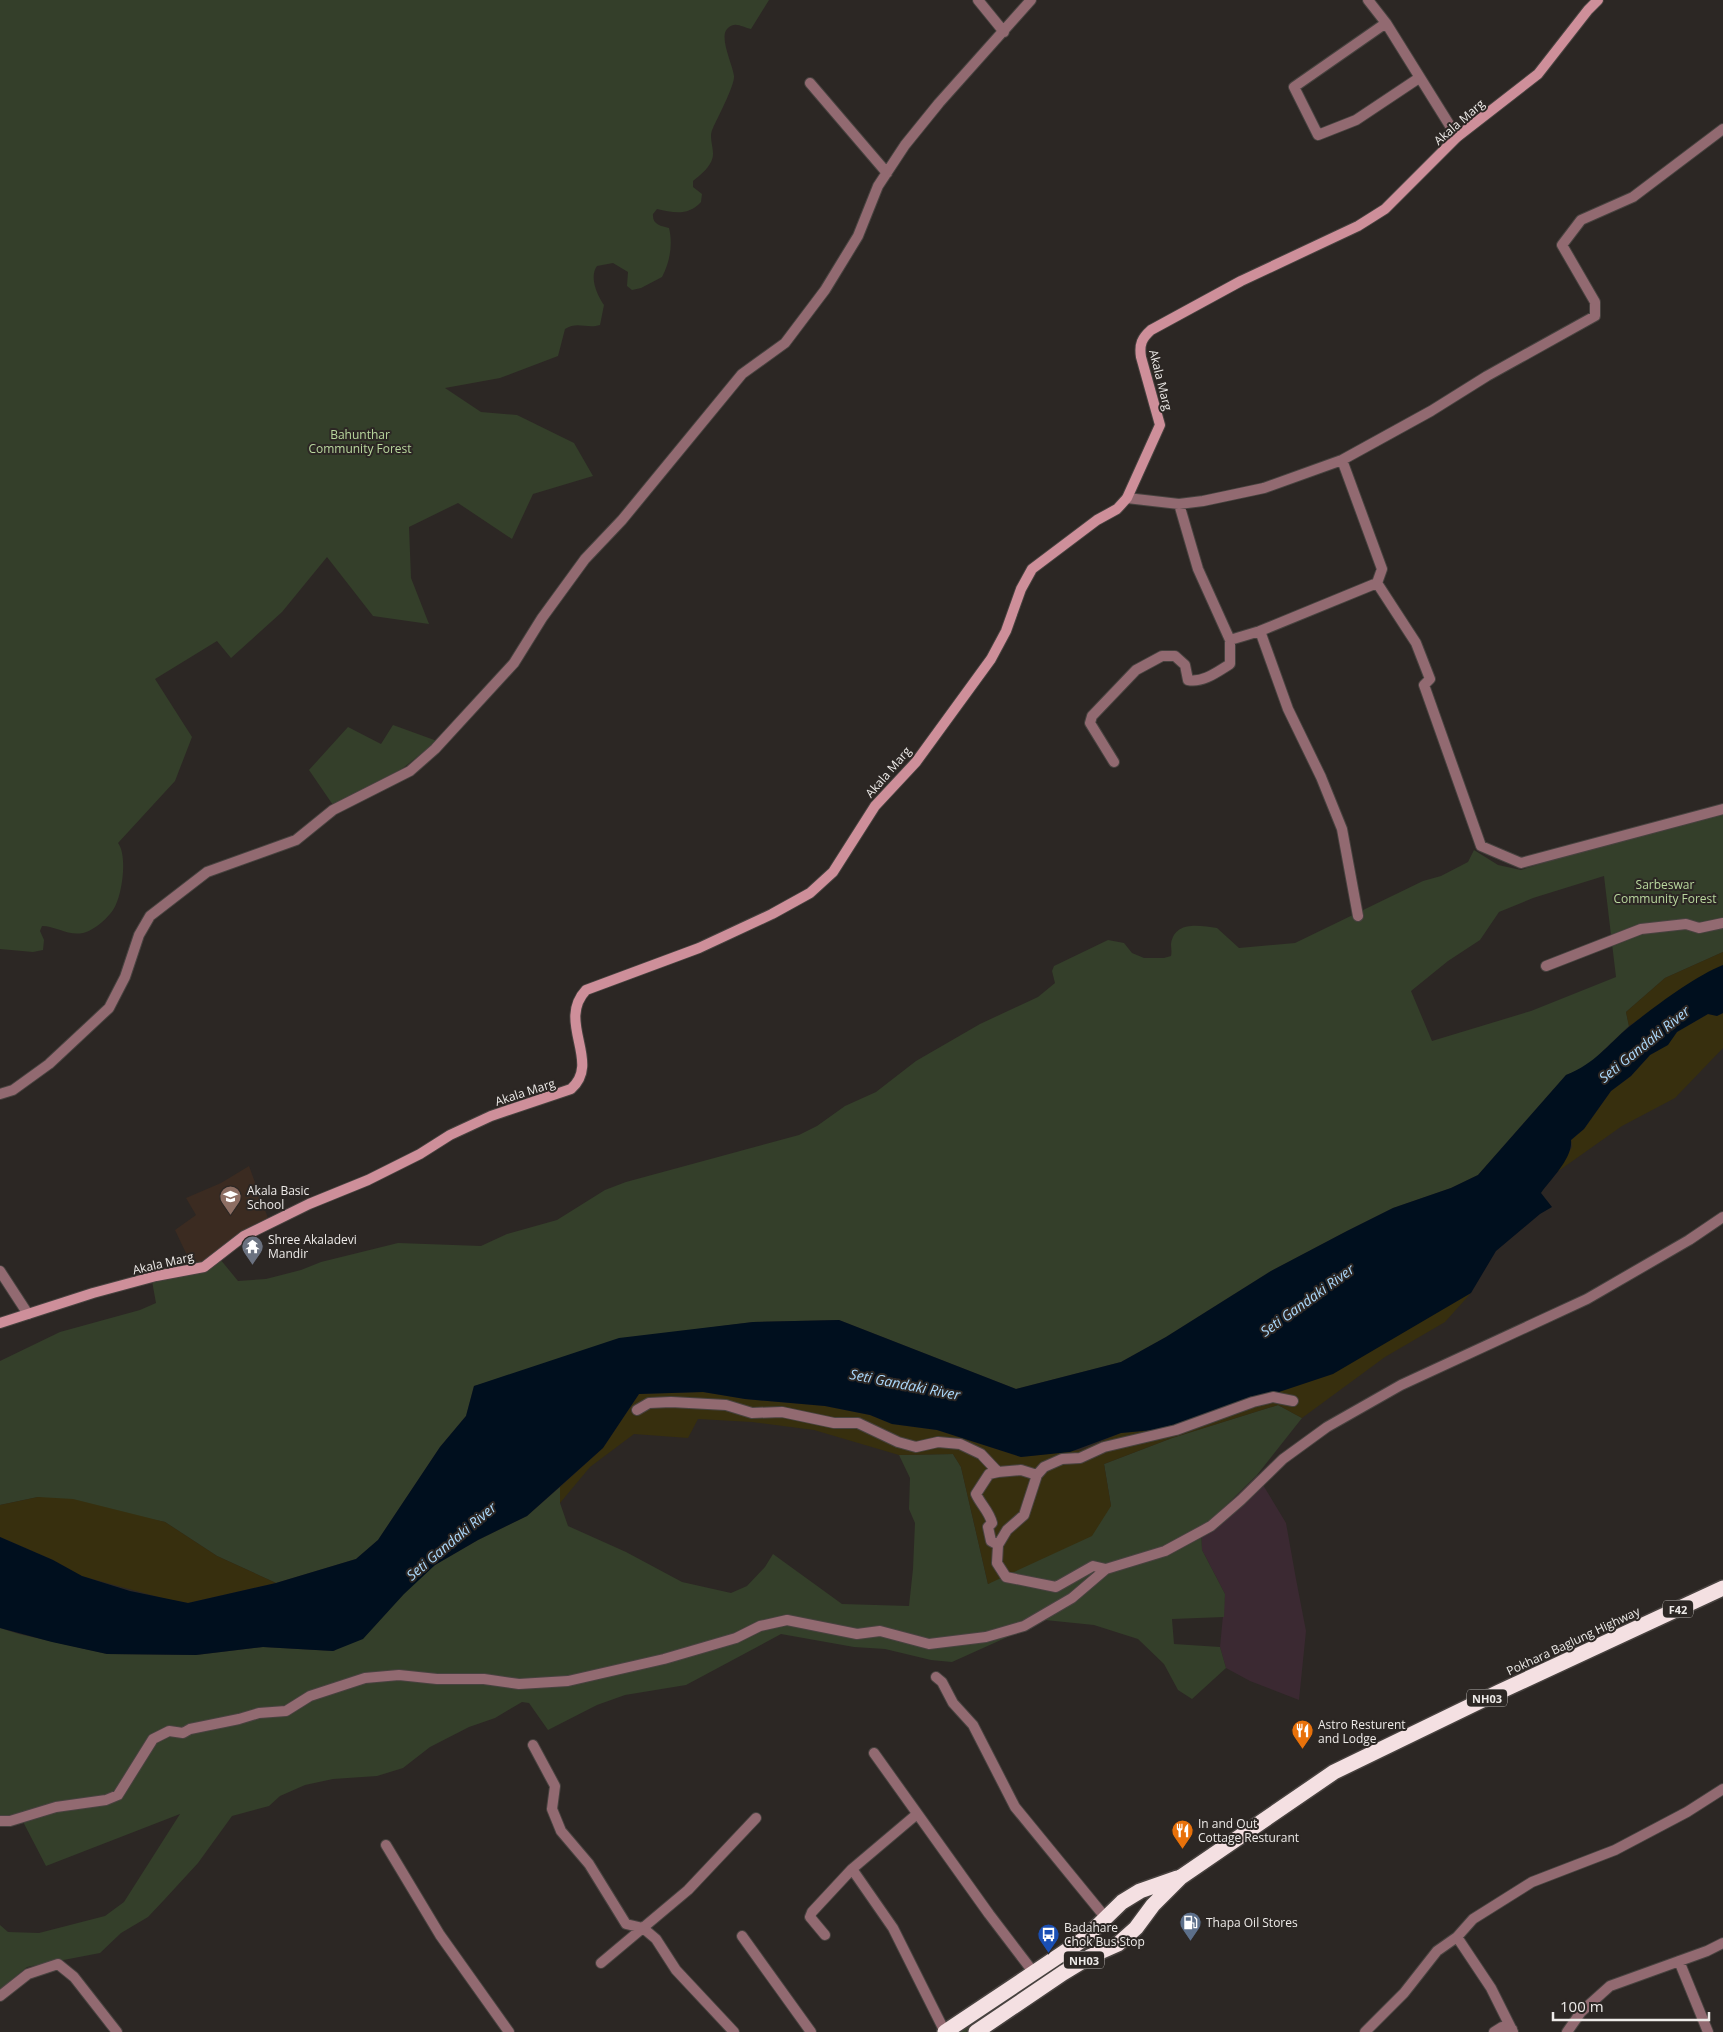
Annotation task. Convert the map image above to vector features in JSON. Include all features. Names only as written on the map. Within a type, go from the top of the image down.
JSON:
[{"type":"highway","name":"Pokhara Baglung Highway","points":[[976,2032],[1063,1973],[1091,1956],[1118,1944],[1136,1928],[1153,1905],[1181,1876],[1334,1772],[1723,1588]]},
{"type":"highway","name":"Pokhara Baglung Highway","points":[[945,2032],[1094,1932],[1105,1917],[1122,1902],[1140,1891],[1181,1876]]},
{"type":"main road","name":"Akala Marg","points":[[0,1323],[156,1276],[204,1267],[244,1236],[316,1201],[368,1180],[420,1154],[450,1135],[492,1116],[571,1089],[577,1084],[582,1071],[582,1058],[574,1021],[577,1002],[581,996],[596,985],[699,948],[772,914],[820,885],[833,872],[875,806],[916,762],[991,659],[1006,631],[1021,588],[1032,569],[1097,520],[1117,509],[1127,498],[1160,425],[1141,357],[1140,347],[1144,338],[1151,330],[1241,281],[1358,226],[1385,208],[1457,137],[1538,74],[1598,0]]},
{"type":"street","points":[[978,0],[1004,32]]},
{"type":"street","points":[[0,1094],[13,1090],[49,1064],[109,1008],[125,977],[139,936],[150,916],[207,872],[296,840],[333,810],[410,771],[435,749],[514,663],[542,618],[585,559],[622,520],[742,374],[785,343],[830,283],[858,236],[878,186],[905,145],[939,103],[1031,0]]},
{"type":"street","points":[[1368,0],[1386,23],[1457,137]]},
{"type":"street","points":[[1386,23],[1294,87],[1318,135],[1356,120],[1419,78]]},
{"type":"street","points":[[810,83],[887,173]]},
{"type":"street","points":[[1127,498],[1179,504],[1264,488],[1342,460],[1595,316],[1595,302],[1562,245],[1581,220],[1633,197],[1723,129]]},
{"type":"street","points":[[1230,640],[1260,631],[1377,583],[1382,569],[1342,460]]},
{"type":"street","points":[[1114,762],[1090,723],[1092,716],[1099,707],[1136,670],[1162,656],[1176,656],[1185,665],[1188,680],[1197,682],[1230,664],[1230,640],[1198,569],[1179,504]]},
{"type":"street","points":[[1377,583],[1416,643],[1430,679],[1424,685],[1482,846],[1522,863],[1723,809]]},
{"type":"street","points":[[1260,631],[1288,709],[1321,777],[1342,829],[1358,916]]},
{"type":"street","points":[[1546,966],[1641,928],[1686,924],[1699,928],[1723,923]]},
{"type":"street","points":[[0,1821],[10,1821],[56,1808],[106,1800],[118,1795],[148,1746],[160,1734],[169,1731],[183,1733],[190,1729],[259,1713],[286,1711],[310,1696],[365,1678],[399,1675],[437,1679],[484,1679],[519,1684],[568,1681],[664,1659],[736,1638],[760,1626],[787,1620],[857,1634],[880,1631],[929,1644],[986,1637],[1024,1626],[1072,1598],[1106,1569],[1165,1550],[1211,1526],[1283,1459],[1327,1427],[1401,1385],[1587,1299],[1689,1240],[1723,1217]]},
{"type":"street","points":[[0,1271],[28,1314]]},
{"type":"street","points":[[1106,1569],[1094,1566],[1056,1586],[1006,1577],[997,1563],[998,1545],[1007,1530],[1024,1515],[1037,1475],[1044,1467],[1062,1459],[1080,1458],[1104,1447],[1176,1430],[1253,1402],[1273,1397],[1293,1401]]},
{"type":"street","points":[[637,1410],[649,1403],[671,1402],[726,1405],[752,1412],[782,1412],[834,1423],[858,1423],[898,1442],[916,1447],[938,1442],[960,1444],[981,1454],[998,1472]]},
{"type":"street","points":[[998,1545],[991,1541],[988,1527],[992,1523],[989,1512],[980,1504],[976,1494],[989,1474],[1021,1470],[1037,1475]]},
{"type":"street","points":[[936,1677],[942,1682],[954,1703],[973,1725],[1015,1807],[1105,1917]]},
{"type":"street","points":[[533,1745],[555,1786],[552,1808],[561,1831],[589,1864],[626,1924],[643,1928],[656,1939],[676,1970],[734,2032]]},
{"type":"street","points":[[874,1753],[1034,1973]]},
{"type":"street","points":[[1365,2032],[1404,1992],[1436,1951],[1457,1937],[1473,1919],[1532,1882],[1615,1850],[1687,1812],[1723,1789]]},
{"type":"street","points":[[825,1935],[810,1917],[812,1912],[852,1869],[917,1814]]},
{"type":"street","points":[[601,1963],[688,1890],[756,1818]]},
{"type":"street","points":[[386,1845],[440,1935],[509,2032]]},
{"type":"street","points":[[852,1869],[893,1928],[945,2032]]},
{"type":"street","points":[[742,1936],[811,2032]]},
{"type":"street","points":[[1457,1937],[1491,1988],[1513,2030]]},
{"type":"street","points":[[1567,2032],[1581,2012],[1610,1986],[1723,1943]]},
{"type":"street","points":[[1679,1961],[1708,2032]]},
{"type":"street","points":[[0,1996],[28,1974],[58,1964],[74,1977],[117,2032]]},
{"type":"street","points":[[1494,2032],[1502,2027],[1513,2030]]},
{"type":"shaded area","name":"Akala Basic School","points":[[249,1166],[268,1218],[208,1261],[192,1266],[175,1230],[196,1215],[186,1198],[221,1183]]},
{"type":"shaded area","points":[[1257,1475],[1286,1523],[1306,1631],[1299,1700],[1250,1681],[1226,1668],[1220,1647],[1225,1594],[1202,1550],[1201,1530]]},
{"type":"green space","name":"Bahunthar Community Forest","points":[[0,0],[769,0],[751,29],[733,25],[725,33],[725,45],[734,80],[711,132],[713,158],[705,170],[693,181],[693,187],[702,194],[701,202],[691,210],[675,212],[657,209],[653,214],[656,223],[669,228],[671,240],[670,253],[662,277],[641,288],[632,290],[627,286],[628,272],[613,263],[597,266],[594,281],[604,305],[600,325],[578,325],[565,329],[558,356],[500,378],[445,388],[481,412],[517,415],[574,443],[593,476],[533,494],[512,539],[458,503],[409,527],[411,578],[429,624],[373,616],[327,557],[282,612],[231,658],[217,641],[155,679],[192,737],[175,781],[118,843],[123,857],[123,876],[116,904],[104,921],[87,932],[78,934],[42,926],[40,931],[44,940],[43,950],[33,952],[0,949]]},
{"type":"green space","points":[[393,725],[437,741],[393,776],[333,805],[309,770],[348,727],[381,744]]},
{"type":"green space","name":"Sarbeswar Community Forest","points":[[1723,813],[1723,952],[1665,978],[1626,1012],[1629,1026],[1586,1067],[1566,1075],[1478,1175],[1451,1188],[1393,1208],[1347,1231],[1271,1271],[1166,1337],[1121,1362],[1016,1389],[839,1320],[753,1322],[699,1329],[474,1386],[466,1416],[440,1447],[378,1540],[356,1559],[276,1583],[217,1556],[165,1522],[38,1497],[0,1505],[0,1361],[60,1332],[140,1310],[156,1303],[152,1281],[196,1273],[220,1259],[238,1281],[266,1279],[301,1270],[321,1262],[398,1243],[481,1246],[507,1234],[557,1220],[605,1190],[626,1182],[799,1135],[817,1126],[845,1106],[876,1092],[916,1061],[980,1024],[1038,997],[1055,983],[1052,971],[1054,966],[1108,940],[1124,943],[1132,953],[1144,958],[1171,956],[1173,936],[1177,931],[1189,926],[1217,928],[1239,948],[1295,943],[1423,881],[1441,876],[1468,862],[1474,850],[1498,865],[1521,870],[1602,845],[1662,831]],"holes":[[[1604,876],[1616,977],[1531,1011],[1432,1041],[1411,991],[1448,961],[1480,940],[1499,912],[1533,898]]]},
{"type":"green space","points":[[1278,1405],[1302,1418],[1257,1475],[1201,1530],[1202,1550],[1225,1594],[1224,1617],[1172,1619],[1174,1644],[1220,1647],[1226,1668],[1192,1699],[1178,1690],[1164,1664],[1138,1639],[1094,1625],[1045,1620],[952,1662],[931,1660],[885,1649],[854,1647],[781,1634],[686,1685],[625,1695],[597,1705],[548,1730],[529,1703],[522,1702],[495,1718],[469,1727],[430,1747],[403,1768],[377,1776],[333,1779],[305,1785],[280,1796],[269,1806],[232,1816],[198,1863],[148,1917],[121,1933],[100,1953],[27,1967],[0,1989],[0,1925],[8,1932],[39,1933],[105,1916],[124,1902],[180,1814],[46,1866],[19,1814],[0,1816],[0,1628],[107,1654],[196,1655],[263,1647],[334,1651],[435,1565],[478,1540],[527,1516],[560,1487],[560,1503],[568,1526],[626,1552],[682,1582],[731,1593],[747,1586],[765,1567],[773,1554],[842,1604],[909,1606],[915,1523],[909,1509],[910,1478],[899,1455],[953,1454],[961,1467],[988,1584],[1111,1506],[1104,1464],[1172,1438]]},
{"type":"green space","points":[[1082,1949],[1084,1951],[966,2032],[957,2032]]},
{"type":"sand","points":[[1723,952],[1723,965],[1629,1026],[1626,1012],[1665,978]]},
{"type":"sand","points":[[1723,1013],[1723,1048],[1675,1098],[1622,1126],[1557,1172],[1572,1147],[1571,1140],[1584,1129],[1611,1091],[1631,1076],[1650,1055],[1667,1045],[1677,1032],[1708,1014],[1717,1016]]},
{"type":"sand","points":[[1471,1293],[1445,1322],[1385,1357],[1302,1418],[1278,1405],[1172,1438],[1104,1464],[1111,1506],[1092,1536],[988,1584],[961,1467],[953,1454],[899,1455],[814,1430],[752,1422],[698,1419],[688,1438],[634,1434],[590,1467],[560,1503],[560,1487],[603,1448],[639,1394],[703,1392],[745,1399],[825,1406],[870,1415],[892,1424],[937,1430],[1021,1457],[1081,1450],[1121,1433],[1153,1430],[1427,1318]]},
{"type":"sand","points":[[38,1497],[73,1499],[165,1522],[217,1556],[276,1583],[188,1603],[166,1599],[81,1576],[53,1560],[0,1537],[0,1505]]},
{"type":"water","name":"Seti Gandaki River","points":[[1723,965],[1723,1013],[1717,1016],[1708,1014],[1677,1032],[1668,1045],[1650,1055],[1631,1076],[1611,1091],[1584,1129],[1571,1140],[1569,1154],[1541,1193],[1552,1207],[1540,1214],[1496,1251],[1471,1293],[1333,1374],[1201,1418],[1153,1430],[1121,1433],[1070,1452],[1021,1457],[937,1430],[892,1424],[870,1415],[825,1406],[745,1399],[703,1392],[639,1394],[603,1448],[527,1516],[478,1540],[435,1565],[404,1594],[363,1639],[333,1651],[263,1647],[196,1655],[107,1654],[0,1628],[0,1537],[53,1560],[82,1576],[130,1591],[188,1603],[276,1583],[356,1559],[378,1540],[440,1447],[466,1416],[474,1386],[619,1338],[753,1322],[839,1320],[1016,1389],[1121,1362],[1166,1337],[1271,1271],[1347,1231],[1393,1208],[1451,1188],[1478,1175],[1566,1075],[1593,1059],[1630,1026],[1675,992],[1700,976]]},
{"type":"place","name":"Akala Basic School","points":[[231,1216]]},
{"type":"place","name":"Shree Akaladevi Mandir","points":[[252,1265]]},
{"type":"place","name":"Astro Resturent and Lodge","points":[[1302,1750]]},
{"type":"place","name":"In and Out Cottage Resturant","points":[[1182,1849]]},
{"type":"place","name":"Thapa Oil Stores","points":[[1190,1941]]},
{"type":"place","name":"Badahare Chok Bus Stop","points":[[1048,1953]]}]
